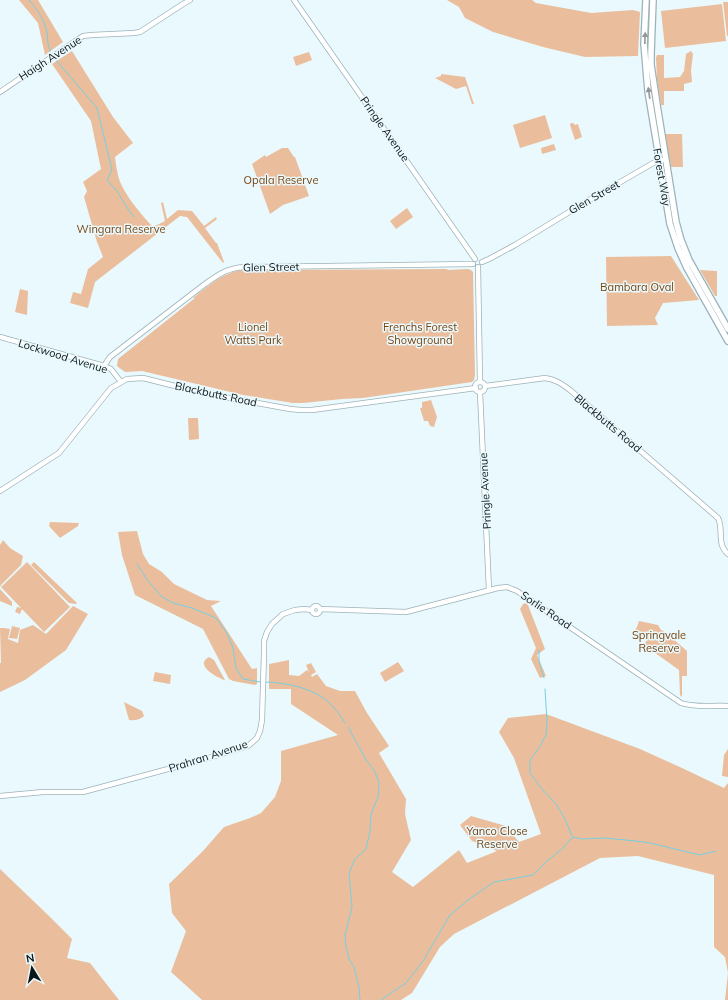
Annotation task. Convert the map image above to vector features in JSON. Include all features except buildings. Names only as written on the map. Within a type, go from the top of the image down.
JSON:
[{"type":"main road","name":"Forest Way","points":[[646,0],[644,44],[646,75],[652,116],[675,217],[683,247],[689,260],[728,329]]},
{"type":"main road","name":"Forest Way","points":[[653,0],[651,65],[670,224],[687,268],[728,341]]},
{"type":"street","name":"Haigh Avenue","points":[[0,92],[83,36],[140,32],[190,0]]},
{"type":"street","name":"Pringle Avenue","points":[[294,0],[474,261]]},
{"type":"street","name":"Glen Street","points":[[482,262],[515,245],[655,162],[663,160]]},
{"type":"street","points":[[478,267],[475,267],[474,261],[479,258],[482,262],[481,266],[478,267],[480,382],[477,383],[478,390],[483,391],[485,386],[480,382]]},
{"type":"street","name":"Glen Street","points":[[104,366],[110,357],[208,282],[218,275],[235,268],[474,261]]},
{"type":"street","name":"Lockwood Avenue","points":[[0,337],[104,366],[111,369],[121,382]]},
{"type":"street","name":"Blackbutts Road","points":[[0,491],[59,453],[111,388],[126,379],[143,378],[203,393],[302,410],[478,390]]},
{"type":"street","name":"Blackbutts Road","points":[[485,386],[545,378],[558,381],[718,518],[720,522],[721,542],[726,552]]},
{"type":"street","name":"Pringle Avenue","points":[[478,390],[489,590]]},
{"type":"street","name":"Sorlie Road","points":[[320,610],[406,612],[489,590],[507,587],[517,591],[681,703],[693,706],[728,706]]},
{"type":"street","name":"Prahran Avenue","points":[[0,796],[41,792],[83,792],[248,746],[257,738],[262,720],[264,641],[267,632],[272,624],[283,614],[295,610],[312,610],[313,607],[316,606],[319,607],[320,610]]},
{"type":"green space","points":[[19,0],[38,0],[63,42],[45,55],[38,23]]},
{"type":"green space","points":[[447,0],[532,0],[536,3],[591,13],[633,10],[640,12],[638,56],[585,57],[543,47],[493,32],[465,18],[459,7]]},
{"type":"green space","points":[[723,2],[728,2],[728,36],[727,36]]},
{"type":"green space","points":[[722,4],[726,41],[665,48],[661,11]]},
{"type":"green space","name":"Wingara Reserve","points":[[72,51],[113,117],[133,143],[115,157],[119,179],[129,198],[153,227],[165,221],[161,203],[163,202],[167,219],[178,210],[192,211],[204,226],[216,217],[217,219],[205,228],[217,243],[224,262],[223,263],[187,217],[180,216],[95,282],[88,308],[70,303],[73,292],[81,294],[88,269],[103,257],[84,197],[87,191],[83,182],[101,169],[91,121],[52,64]]},
{"type":"green space","points":[[691,51],[693,54],[691,71],[692,82],[684,84],[684,91],[664,91],[664,105],[661,105],[657,80],[657,55],[664,55],[664,78],[680,77],[684,71],[686,54]]},
{"type":"green space","points":[[309,52],[312,60],[296,66],[293,57]]},
{"type":"green space","points":[[441,74],[465,77],[474,104],[472,104],[466,86],[456,89],[435,78],[441,76]]},
{"type":"green space","points":[[545,115],[552,138],[520,148],[513,125]]},
{"type":"green space","points":[[571,123],[575,125],[578,124],[582,137],[575,140],[570,125]]},
{"type":"green space","points":[[665,134],[682,134],[683,167],[671,167]]},
{"type":"green space","points":[[554,144],[556,150],[542,154],[541,148]]},
{"type":"green space","name":"Opala Reserve","points":[[282,148],[288,148],[295,157],[309,196],[283,205],[270,214],[252,164],[265,155],[266,157]]},
{"type":"green space","points":[[407,208],[413,217],[396,229],[390,221]]},
{"type":"green space","name":"Bambara Oval","points":[[671,256],[699,300],[663,303],[655,318],[658,325],[607,326],[606,257]]},
{"type":"green space","name":"Lionel Watts Park","points":[[448,269],[447,270],[468,269],[473,272],[475,375],[472,382],[363,398],[293,403],[243,395],[142,371],[125,372],[117,366],[118,359],[195,298],[193,298],[202,290],[227,274],[235,271]]},
{"type":"green space","points":[[700,270],[717,271],[717,296],[715,296]]},
{"type":"green space","points":[[20,289],[28,291],[27,315],[15,312]]},
{"type":"green space","points":[[431,400],[437,417],[434,427],[430,426],[428,421],[424,421],[420,408],[422,408],[422,402]]},
{"type":"green space","points":[[188,418],[198,418],[199,439],[189,440]]},
{"type":"green space","points":[[50,522],[79,523],[78,526],[60,538],[49,526]]},
{"type":"green space","points":[[137,531],[143,554],[149,564],[162,572],[174,584],[207,600],[221,601],[211,606],[252,669],[257,668],[257,684],[255,685],[229,679],[203,629],[135,595],[122,555],[118,532]]},
{"type":"green space","points":[[3,540],[10,548],[23,556],[21,565],[0,587],[0,545]]},
{"type":"green space","points":[[27,562],[70,607],[44,632],[22,609],[20,614],[15,612],[17,607],[21,608],[1,587]]},
{"type":"green space","points":[[34,562],[77,603],[69,603],[31,565]]},
{"type":"green space","points":[[0,589],[12,602],[12,606],[0,601]]},
{"type":"green space","points":[[526,603],[545,649],[537,655],[546,676],[540,678],[531,659],[536,648],[520,609],[523,604]]},
{"type":"green space","points":[[73,606],[88,614],[66,650],[25,680],[0,692],[0,628],[10,629],[8,639],[18,643],[20,630],[33,625],[46,634]]},
{"type":"green space","name":"Springvale Reserve","points":[[639,621],[658,625],[661,630],[687,651],[687,676],[682,676],[682,697],[680,695],[679,670],[644,645],[647,640],[634,631]]},
{"type":"green space","points":[[12,626],[20,628],[17,639],[9,638]]},
{"type":"green space","points":[[209,657],[214,660],[225,680],[212,674],[205,667],[205,660]]},
{"type":"green space","name":"Yanco Close Reserve","points":[[289,660],[289,675],[299,676],[307,670],[309,672],[306,665],[311,663],[316,672],[311,675],[312,677],[317,674],[326,686],[340,691],[355,691],[367,713],[389,746],[379,753],[406,799],[405,814],[411,840],[392,872],[413,887],[459,850],[467,863],[497,851],[472,841],[460,825],[471,816],[506,826],[519,842],[541,834],[514,758],[499,732],[508,718],[546,714],[640,749],[724,788],[728,783],[728,973],[725,957],[714,947],[714,875],[638,856],[600,858],[454,934],[440,947],[412,993],[401,1000],[202,1000],[171,972],[186,931],[172,913],[169,884],[203,851],[224,827],[261,813],[275,797],[281,781],[281,751],[338,735],[291,704],[291,689],[269,689],[269,664]]},
{"type":"green space","points":[[398,662],[404,671],[385,682],[380,673]]},
{"type":"green space","points":[[155,672],[171,675],[170,684],[153,681]]},
{"type":"green space","points":[[124,702],[142,711],[144,716],[137,720],[129,720]]},
{"type":"green space","points":[[728,749],[728,777],[722,776],[724,755]]},
{"type":"green space","points":[[0,869],[72,939],[67,958],[90,963],[119,1000],[0,1000]]},
{"type":"green space","points":[[728,973],[728,1000],[725,1000]]},
{"type":"waterway","points":[[29,0],[38,11],[44,22],[50,51]]},
{"type":"waterway","points":[[55,59],[97,108],[112,170],[107,180],[117,191],[134,217]]},
{"type":"waterway","points":[[137,564],[148,581],[161,596],[173,603],[192,608],[216,618],[227,633],[233,648],[236,668],[243,679],[260,682]]},
{"type":"waterway","points":[[539,650],[539,661],[544,678]]},
{"type":"waterway","points":[[266,682],[297,686],[311,691],[331,704],[345,723]]},
{"type":"waterway","points":[[545,689],[547,721],[546,735],[530,760],[530,773],[556,804],[565,819],[572,836]]},
{"type":"waterway","points":[[348,727],[366,760],[374,770],[379,782],[378,797],[371,814],[370,831],[366,849],[355,859],[349,873],[352,907],[345,935],[346,947],[349,959],[354,967],[359,987],[360,1000]]},
{"type":"waterway","points":[[381,1000],[406,983],[423,961],[450,915],[468,900],[494,882],[533,875],[573,837],[582,839],[604,838],[636,841],[700,855],[716,851]]},
{"type":"park label","name":"Frenchs Forest Showground","points":[[420,333]]}]
